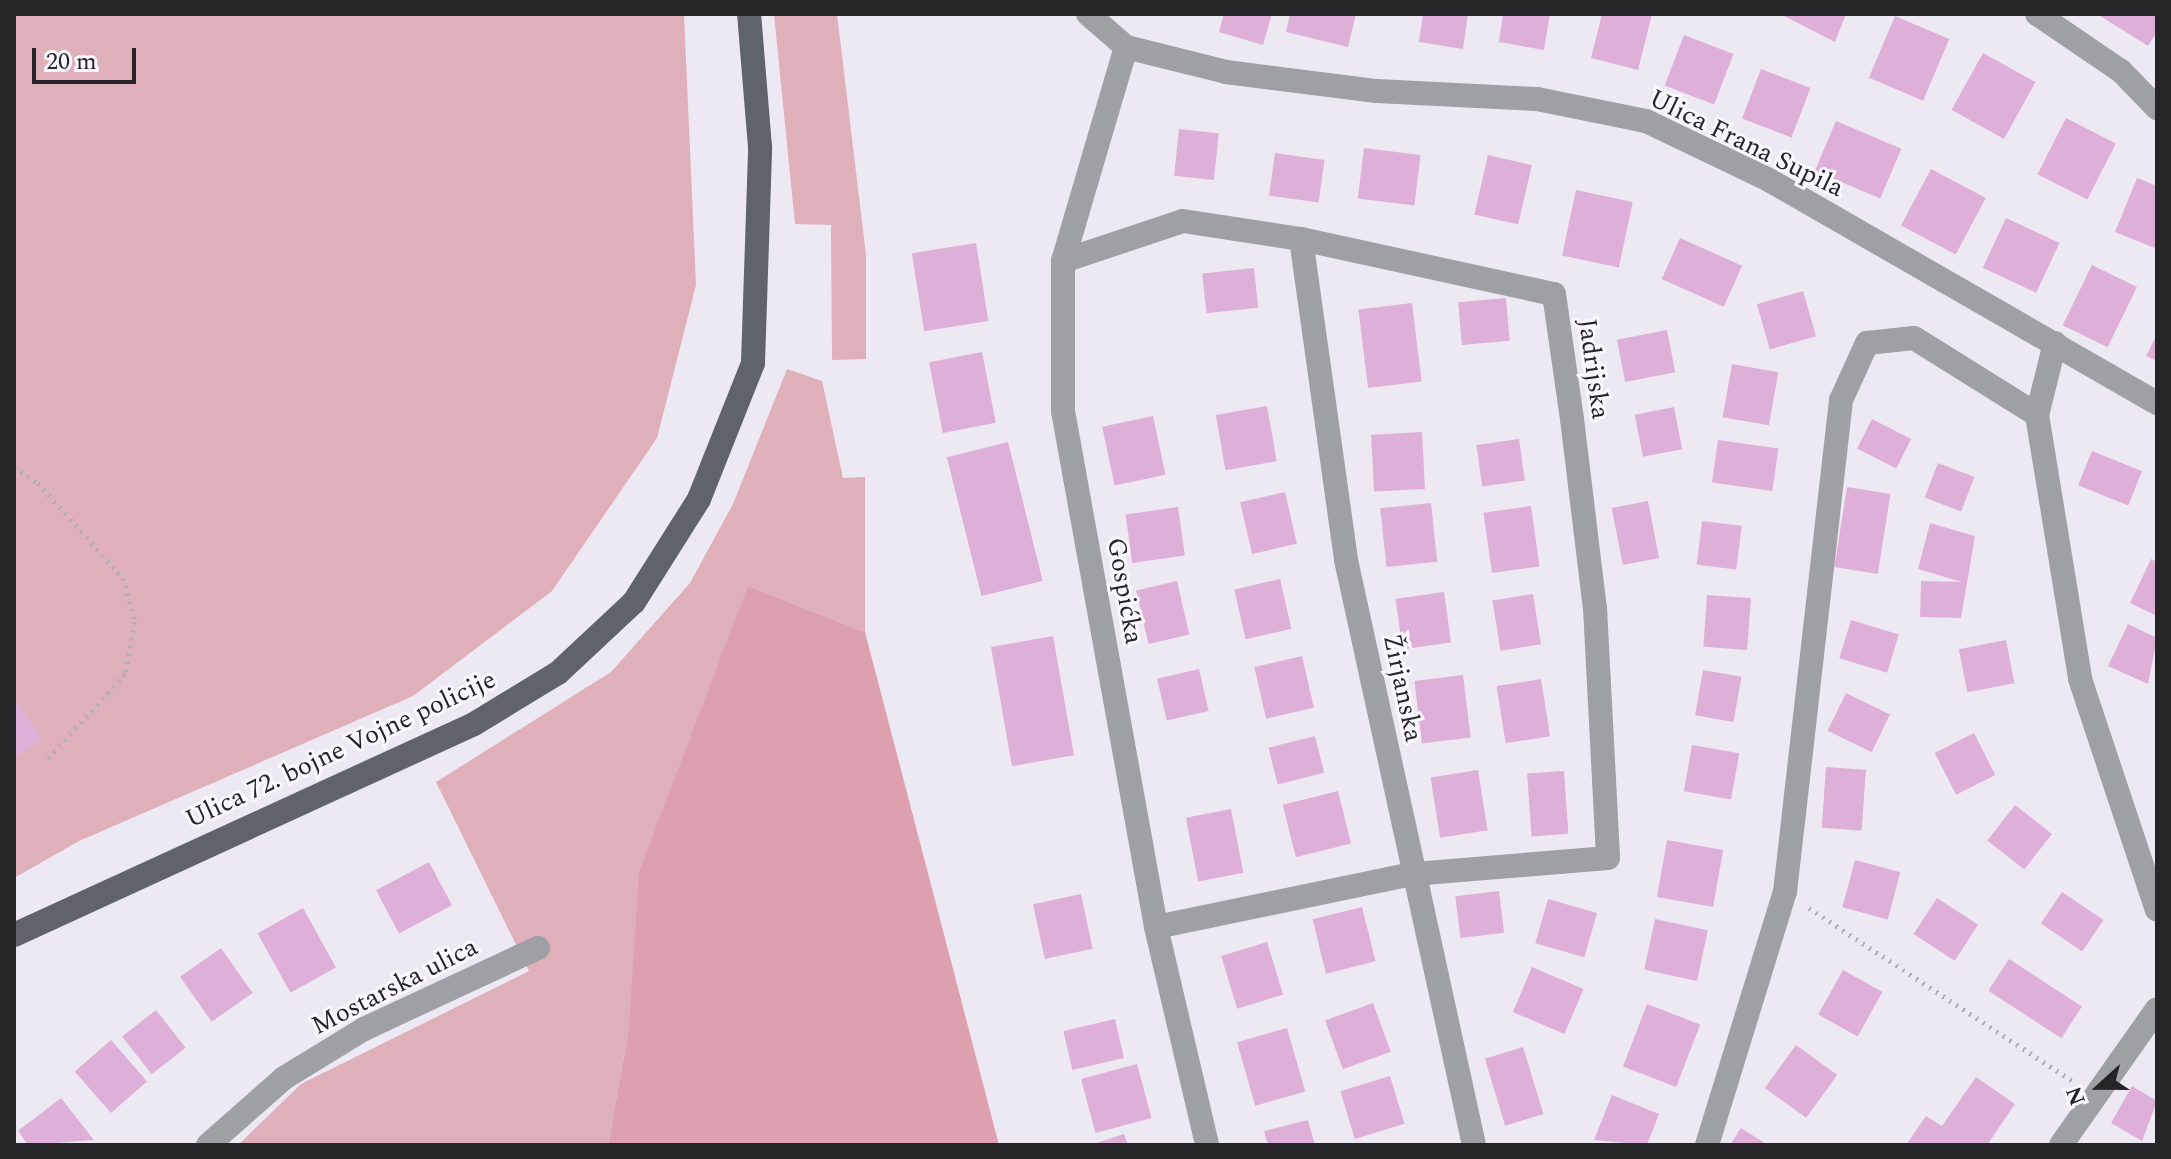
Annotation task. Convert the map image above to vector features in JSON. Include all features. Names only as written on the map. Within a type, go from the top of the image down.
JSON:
[{"type":"main road","name":"Ulica 72. bojne Vojne policije","points":[[14,935],[474,724],[558,673],[634,602],[699,499],[753,363],[760,147],[749,14]]},
{"type":"street","name":"Ulica Frana Supila","points":[[1088,14],[1126,47],[1226,72],[1377,91],[1537,99],[1646,121],[1769,180],[2157,403]]},
{"type":"street","points":[[2037,14],[2121,71],[2157,108]]},
{"type":"street","name":"Gospićka","points":[[1126,47],[1063,261],[1063,411],[1156,927],[1207,1145]]},
{"type":"street","name":"Jadrijska","points":[[1063,261],[1183,221],[1301,239],[1554,294],[1595,608],[1608,858],[1412,874]]},
{"type":"street","name":"Žirjanska","points":[[1301,239],[1346,560],[1412,874],[1474,1145]]},
{"type":"street","points":[[1707,1145],[1785,892],[1841,400],[1867,343],[1914,338],[2037,415]]},
{"type":"street","points":[[2055,343],[2037,415],[2080,679],[2157,910]]},
{"type":"street","points":[[1156,927],[1412,874]]},
{"type":"street","name":"Mostarska ulica","points":[[208,1145],[284,1078],[364,1029],[538,948]]},
{"type":"street","points":[[2061,1145],[2093,1095],[2157,1009]]},
{"type":"path","points":[[14,467],[38,483],[123,578],[135,622],[125,674],[44,763]]},
{"type":"path","points":[[1785,892],[2093,1095]]},
{"type":"shaded area","points":[[14,14],[684,14],[696,285],[657,438],[552,591],[413,696],[79,841],[14,878]]},
{"type":"shaded area","points":[[774,14],[837,14],[866,255],[866,359],[832,360],[831,225],[795,224]]},
{"type":"shaded area","points":[[787,369],[822,381],[843,478],[865,477],[865,632],[748,586],[629,1028],[608,1145],[238,1145],[301,1084],[529,971],[436,782],[611,672],[690,583],[733,504]]},
{"type":"shaded area","points":[[748,586],[865,632],[999,1145],[608,1145],[629,1028],[639,872]]},
{"type":"building","points":[[1224,14],[1272,14],[1263,45],[1219,32]]},
{"type":"building","points":[[1290,14],[1356,14],[1348,47],[1286,32]]},
{"type":"building","points":[[1423,14],[1468,14],[1463,49],[1419,42]]},
{"type":"building","points":[[1503,14],[1550,14],[1544,50],[1499,42]]},
{"type":"building","points":[[1602,14],[1652,14],[1638,70],[1591,58]]},
{"type":"building","points":[[1780,14],[1846,14],[1835,42]]},
{"type":"building","points":[[2097,14],[2157,14],[2157,32],[2148,46]]},
{"type":"building","points":[[1895,16],[1949,39],[1923,101],[1869,78]]},
{"type":"building","points":[[1684,35],[1733,54],[1714,104],[1665,85]]},
{"type":"building","points":[[1983,53],[2035,82],[2004,139],[1951,110]]},
{"type":"building","points":[[1761,69],[1810,88],[1791,137],[1742,118]]},
{"type":"building","points":[[2066,118],[2116,143],[2087,200],[2037,174]]},
{"type":"building","points":[[1836,121],[1901,149],[1880,198],[1815,171]]},
{"type":"building","points":[[1179,129],[1219,133],[1214,180],[1174,176]]},
{"type":"building","points":[[1364,148],[1421,155],[1414,206],[1358,199]]},
{"type":"building","points":[[1275,153],[1325,160],[1319,203],[1269,196]]},
{"type":"building","points":[[1488,155],[1532,165],[1518,225],[1474,214]]},
{"type":"building","points":[[1931,169],[1986,198],[1956,255],[1901,226]]},
{"type":"building","points":[[2137,178],[2157,186],[2157,249],[2115,232]]},
{"type":"building","points":[[1576,190],[1633,202],[1619,268],[1562,256]]},
{"type":"building","points":[[2006,218],[2059,243],[2036,293],[1983,268]]},
{"type":"building","points":[[1680,238],[1742,266],[1724,307],[1662,279]]},
{"type":"building","points":[[976,243],[988,321],[924,331],[912,253]]},
{"type":"building","points":[[2092,265],[2137,287],[2108,347],[2063,325]]},
{"type":"building","points":[[1254,268],[1258,308],[1206,313],[1202,273]]},
{"type":"building","points":[[1803,291],[1816,336],[1770,349],[1757,304]]},
{"type":"building","points":[[1506,298],[1510,341],[1462,345],[1458,302]]},
{"type":"building","points":[[1412,303],[1422,381],[1368,388],[1358,310]]},
{"type":"building","points":[[1667,330],[1675,372],[1625,382],[1617,340]]},
{"type":"building","points":[[2157,334],[2157,361],[2146,356]]},
{"type":"building","points":[[982,352],[996,423],[943,433],[929,362]]},
{"type":"building","points":[[1732,364],[1778,372],[1769,425],[1723,417]]},
{"type":"building","points":[[1267,406],[1277,461],[1226,470],[1216,415]]},
{"type":"building","points":[[1674,407],[1682,449],[1643,457],[1635,415]]},
{"type":"building","points":[[1153,416],[1165,475],[1115,486],[1102,427]]},
{"type":"building","points":[[1872,419],[1911,439],[1896,468],[1857,448]]},
{"type":"building","points":[[1422,432],[1425,489],[1374,492],[1371,435]]},
{"type":"building","points":[[1519,439],[1525,481],[1482,487],[1476,445]]},
{"type":"building","points":[[1718,440],[1778,448],[1772,491],[1712,483]]},
{"type":"building","points":[[1008,442],[1043,581],[981,596],[947,457]]},
{"type":"building","points":[[2092,451],[2142,471],[2128,506],[2078,485]]},
{"type":"building","points":[[1938,463],[1974,477],[1961,512],[1925,498]]},
{"type":"building","points":[[1847,487],[1890,494],[1878,574],[1834,567]]},
{"type":"building","points":[[1285,492],[1297,544],[1252,554],[1240,502]]},
{"type":"building","points":[[1648,501],[1659,558],[1623,565],[1612,508]]},
{"type":"building","points":[[1431,503],[1437,562],[1386,567],[1380,508]]},
{"type":"building","points":[[1531,506],[1539,566],[1492,573],[1483,513]]},
{"type":"building","points":[[1178,507],[1185,556],[1132,563],[1126,514]]},
{"type":"building","points":[[1702,521],[1742,526],[1736,570],[1697,565]]},
{"type":"building","points":[[1930,523],[1975,536],[1961,618],[1920,617],[1921,581],[1962,582],[1918,569]]},
{"type":"building","points":[[2151,559],[2157,562],[2157,616],[2130,603]]},
{"type":"building","points":[[1280,579],[1291,629],[1246,639],[1234,590]]},
{"type":"building","points":[[1177,581],[1189,635],[1148,644],[1136,590]]},
{"type":"building","points":[[1444,592],[1451,643],[1403,649],[1395,599]]},
{"type":"building","points":[[1533,594],[1541,644],[1500,651],[1493,600]]},
{"type":"building","points":[[1707,595],[1751,598],[1747,650],[1703,647]]},
{"type":"building","points":[[1851,620],[1899,635],[1887,673],[1839,658]]},
{"type":"building","points":[[2128,624],[2157,638],[2148,684],[2108,666]]},
{"type":"building","points":[[1053,636],[1074,755],[1012,766],[991,647]]},
{"type":"building","points":[[2006,640],[2014,683],[1967,692],[1959,649]]},
{"type":"building","points":[[1302,656],[1314,708],[1266,719],[1254,667]]},
{"type":"building","points":[[1199,669],[1209,711],[1167,721],[1157,679]]},
{"type":"building","points":[[1703,670],[1741,677],[1733,722],[1695,715]]},
{"type":"building","points":[[1463,675],[1471,738],[1422,744],[1414,681]]},
{"type":"building","points":[[1541,679],[1550,736],[1506,743],[1497,686]]},
{"type":"building","points":[[1846,693],[1890,714],[1872,752],[1828,731]]},
{"type":"building","points":[[18,703],[42,739],[14,758],[14,706]]},
{"type":"building","points":[[1974,733],[1995,775],[1956,795],[1935,753]]},
{"type":"building","points":[[1315,736],[1324,773],[1278,784],[1268,748]]},
{"type":"building","points":[[1692,745],[1739,753],[1731,800],[1684,791]]},
{"type":"building","points":[[1826,767],[1866,770],[1862,831],[1822,828]]},
{"type":"building","points":[[1478,770],[1488,830],[1440,838],[1431,778]]},
{"type":"building","points":[[1564,771],[1568,834],[1531,836],[1527,774]]},
{"type":"building","points":[[1338,791],[1351,843],[1296,857],[1283,805]]},
{"type":"building","points":[[2015,805],[2052,834],[2024,869],[1987,840]]},
{"type":"building","points":[[1231,809],[1243,873],[1198,882],[1186,818]]},
{"type":"building","points":[[1667,840],[1723,850],[1713,907],[1657,897]]},
{"type":"building","points":[[1855,860],[1900,872],[1888,919],[1842,907]]},
{"type":"building","points":[[429,862],[452,905],[399,933],[376,890]]},
{"type":"building","points":[[1499,891],[1504,933],[1460,938],[1455,896]]},
{"type":"building","points":[[2062,892],[2103,920],[2082,951],[2041,924]]},
{"type":"building","points":[[1081,894],[1093,949],[1045,959],[1033,904]]},
{"type":"building","points":[[1937,898],[1978,925],[1955,961],[1914,934]]},
{"type":"building","points":[[1548,899],[1597,913],[1584,957],[1535,943]]},
{"type":"building","points":[[1362,907],[1376,961],[1326,974],[1313,919]]},
{"type":"building","points":[[303,908],[336,967],[290,993],[258,933]]},
{"type":"building","points":[[1655,919],[1708,930],[1697,981],[1644,970]]},
{"type":"building","points":[[1267,942],[1283,995],[1237,1009],[1221,956]]},
{"type":"building","points":[[221,948],[253,993],[212,1022],[180,977]]},
{"type":"building","points":[[2009,959],[2082,1006],[2061,1038],[1988,991]]},
{"type":"building","points":[[1532,967],[1584,989],[1564,1034],[1513,1012]]},
{"type":"building","points":[[1843,970],[1882,992],[1858,1036],[1818,1015]]},
{"type":"building","points":[[1373,1003],[1391,1052],[1343,1069],[1325,1020]]},
{"type":"building","points":[[1647,1004],[1700,1024],[1676,1087],[1623,1067]]},
{"type":"building","points":[[156,1010],[186,1048],[152,1074],[122,1036]]},
{"type":"building","points":[[1115,1019],[1124,1058],[1072,1070],[1063,1031]]},
{"type":"building","points":[[1287,1028],[1305,1091],[1255,1106],[1237,1042]]},
{"type":"building","points":[[111,1040],[147,1082],[111,1113],[75,1071]]},
{"type":"building","points":[[1796,1045],[1837,1075],[1806,1118],[1765,1088]]},
{"type":"building","points":[[1523,1047],[1543,1114],[1505,1126],[1485,1059]]},
{"type":"building","points":[[1137,1064],[1151,1118],[1095,1133],[1081,1079]]},
{"type":"building","points":[[1390,1076],[1405,1124],[1355,1139],[1340,1091]]},
{"type":"building","points":[[1976,1077],[2015,1104],[1987,1145],[1906,1145],[1926,1116],[1942,1126]]},
{"type":"building","points":[[2132,1086],[2157,1101],[2142,1141],[2111,1123]]},
{"type":"building","points":[[1612,1095],[1659,1114],[1647,1145],[1594,1140]]},
{"type":"building","points":[[61,1098],[94,1140],[28,1145],[18,1131]]},
{"type":"building","points":[[1308,1120],[1315,1145],[1268,1145],[1264,1131]]},
{"type":"building","points":[[1741,1128],[1768,1145],[1730,1145]]},
{"type":"building","points":[[1124,1134],[1128,1145],[1093,1145],[1093,1144]]}]
